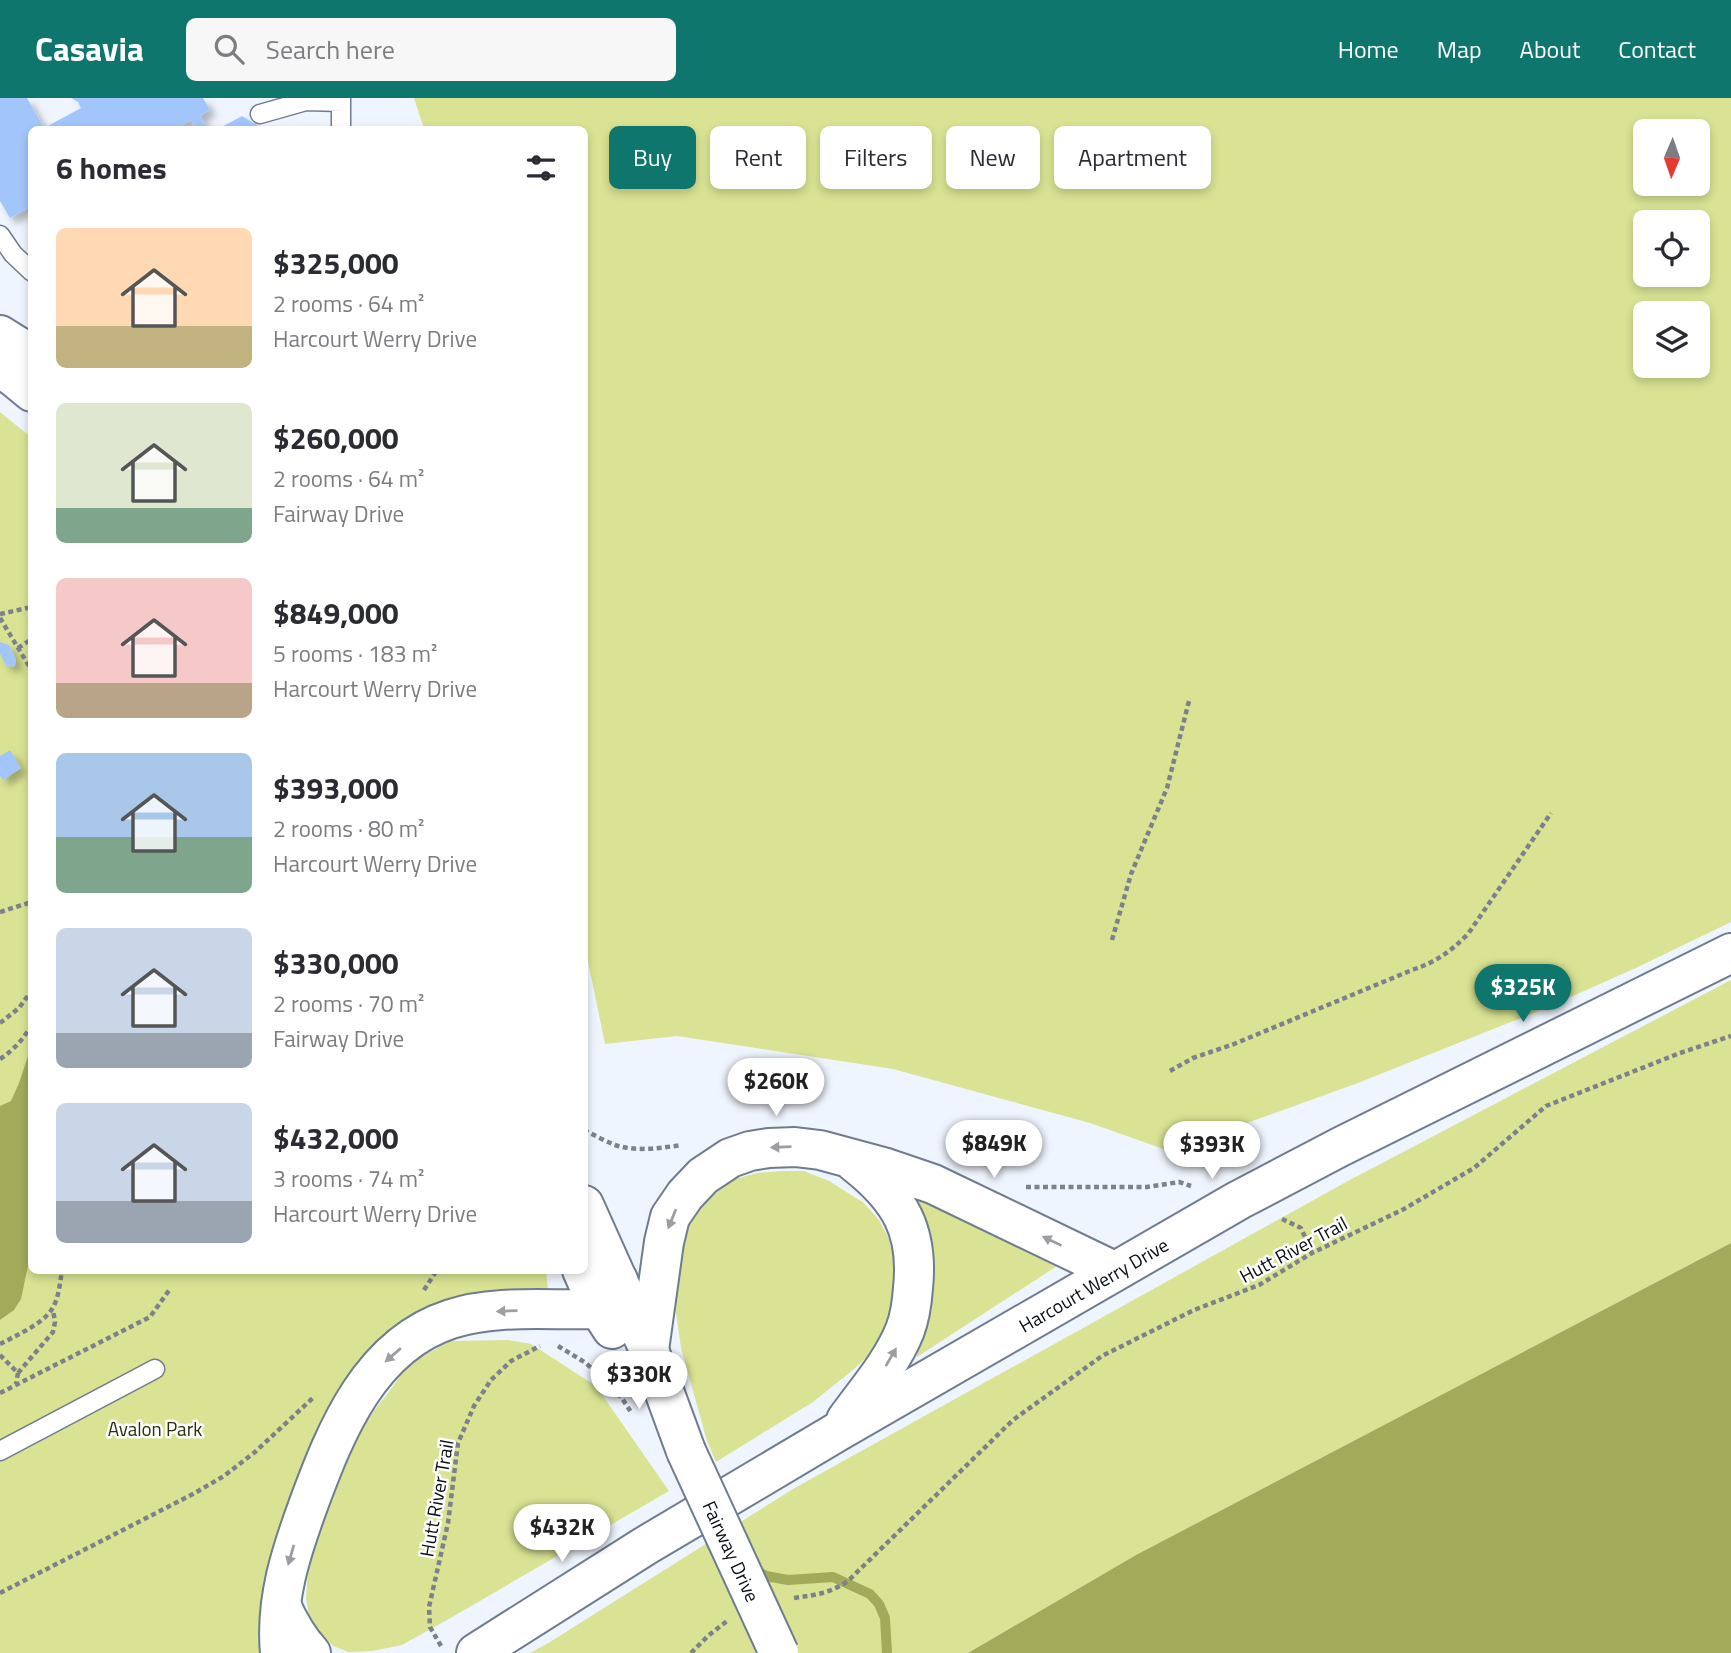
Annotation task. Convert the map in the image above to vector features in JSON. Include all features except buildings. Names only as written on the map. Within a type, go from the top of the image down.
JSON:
[{"type":"main road","points":[[0,335],[28,352]]},
{"type":"main road","points":[[0,368],[28,389]]},
{"type":"main road","name":"Harcourt Werry Drive","points":[[476,1653],[645,1546],[837,1432],[1239,1200],[1731,953]]},
{"type":"main road","points":[[649,1350],[670,1217],[685,1195],[703,1176],[730,1158],[750,1151],[795,1147],[820,1150],[883,1167],[933,1184],[1114,1271]]},
{"type":"main road","points":[[837,1432],[889,1361],[905,1331],[915,1270],[912,1240],[903,1216],[888,1193],[871,1175],[848,1158]]},
{"type":"main road","name":"Fairway Drive","points":[[588,1225],[600,1286],[686,1451],[779,1653]]},
{"type":"main road","points":[[280,1653],[278,1636],[281,1605],[290,1554],[340,1427],[371,1377],[389,1357],[408,1342],[429,1328],[450,1319],[600,1286]]},
{"type":"main road","name":"Fairway Drive","points":[[600,1286],[649,1350],[686,1451]]},
{"type":"main road","points":[[281,1605],[299,1640],[311,1653]]},
{"type":"lane","points":[[260,114],[306,101],[341,100],[341,126]]},
{"type":"lane","points":[[0,235],[13,254],[28,268]]},
{"type":"lane","points":[[0,1451],[155,1368]]},
{"type":"path","points":[[28,608],[0,616],[28,664]]},
{"type":"path","points":[[18,648],[28,642]]},
{"type":"path","points":[[1112,940],[1131,874],[1167,788],[1189,701]]},
{"type":"path","points":[[1170,1071],[1193,1058],[1432,964],[1451,951],[1468,934],[1551,813]]},
{"type":"path","points":[[0,912],[28,903]]},
{"type":"path","points":[[0,1023],[19,1008],[28,996]]},
{"type":"path","points":[[0,1059],[16,1047],[28,1030]]},
{"type":"path","name":"Hutt River Trail","points":[[836,1589],[852,1577],[1013,1420],[1102,1356],[1194,1310],[1259,1285],[1311,1253],[1404,1209],[1474,1168],[1546,1106],[1680,1053],[1731,1036]]},
{"type":"path","points":[[0,1344],[45,1318],[57,1299],[61,1274]]},
{"type":"path","points":[[418,1298],[434,1274]]},
{"type":"path","points":[[0,1393],[150,1317],[170,1289]]},
{"type":"path","points":[[16,1385],[18,1373],[52,1332],[55,1322],[52,1309]]},
{"type":"path","name":"Hutt River Trail","points":[[446,1653],[430,1627],[429,1607],[448,1523],[458,1443],[474,1406],[491,1380],[511,1361],[549,1341],[586,1363],[621,1397],[637,1421]]},
{"type":"path","points":[[0,1355],[18,1373]]},
{"type":"path","points":[[0,1593],[224,1476],[255,1452],[320,1391]]},
{"type":"green space","points":[[414,98],[1731,98],[1731,922],[1546,1008],[1358,1083],[1169,1151],[1090,1123],[893,1069],[677,1036],[605,1044],[588,961],[588,126],[423,126]]},
{"type":"green space","name":"Avalon Park","points":[[0,412],[28,435],[28,1274],[546,1274],[548,1290],[501,1289],[454,1299],[322,1431],[272,1552],[264,1603],[266,1653],[0,1653]]},
{"type":"green space","points":[[1731,980],[1731,1243],[1136,1555],[968,1653],[530,1653],[793,1489],[1346,1182]]},
{"type":"green space","points":[[804,1171],[829,1181],[864,1203],[879,1220],[888,1237],[898,1286],[888,1334],[854,1369],[813,1402],[716,1462],[707,1441],[681,1348],[675,1306],[675,1266],[681,1241],[695,1209],[735,1179],[757,1173]]},
{"type":"green space","points":[[908,1194],[1027,1239],[1057,1266],[917,1357],[919,1333]]},
{"type":"green space","points":[[508,1340],[531,1344],[596,1386],[669,1491],[402,1645],[349,1652],[333,1646],[309,1616],[306,1598],[308,1570],[349,1442],[409,1364],[450,1341]]},
{"type":"shaded area","points":[[28,1056],[28,1266],[21,1299],[14,1310],[0,1320],[0,1106],[11,1101]]},
{"type":"shaded area","points":[[1731,1243],[1731,1653],[968,1653],[1136,1555]]},
{"type":"waterway","points":[[753,1569],[766,1576],[788,1580],[833,1577],[870,1594],[879,1604],[885,1618],[887,1653]]}]
